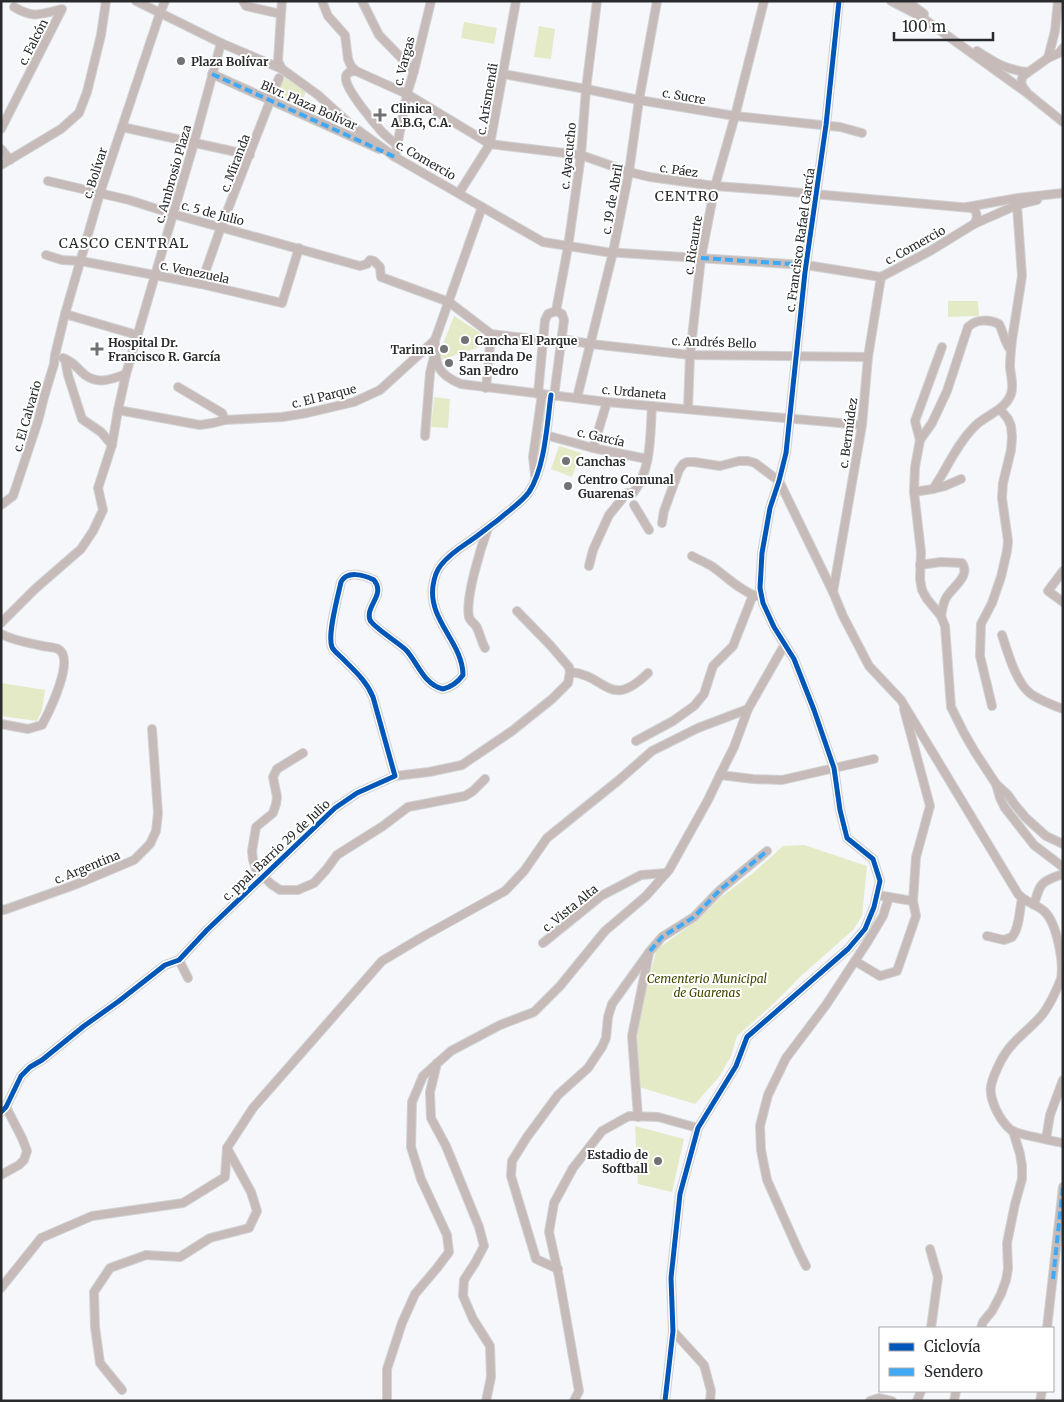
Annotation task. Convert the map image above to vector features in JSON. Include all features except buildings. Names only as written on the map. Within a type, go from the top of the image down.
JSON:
[{"type":"street","points":[[1,165],[61,129],[79,112],[87,92],[101,35],[106,1]]},
{"type":"street","name":"c. Comercio","points":[[136,1],[221,43],[282,69],[318,95],[351,125],[395,156],[543,242],[613,252],[806,265],[880,277],[930,251],[974,224],[1017,205],[1063,194]]},
{"type":"street","name":"c. Bolívar","points":[[54,355],[100,193],[165,1]]},
{"type":"street","points":[[243,1],[246,6],[281,14]]},
{"type":"street","points":[[282,1],[278,61],[282,69]]},
{"type":"street","points":[[322,1],[328,16],[345,35],[348,59],[356,71]]},
{"type":"street","points":[[362,1],[379,35],[414,72]]},
{"type":"street","name":"c. Vargas","points":[[395,156],[407,94],[431,1]]},
{"type":"street","name":"c. Arismendi","points":[[459,193],[490,144],[516,1]]},
{"type":"street","name":"c. Ayacucho","points":[[556,311],[568,246],[581,155],[586,88],[597,1]]},
{"type":"street","name":"c. 19 de Abril","points":[[577,398],[613,252],[629,172],[639,100],[657,1]]},
{"type":"street","name":"c. Ricaurte","points":[[688,408],[690,355],[701,258],[715,186],[764,1]]},
{"type":"street","name":"c. Francisco Rafael García","points":[[665,1401],[673,1331],[672,1278],[680,1194],[698,1128],[736,1066],[748,1037],[848,949],[866,929],[874,907],[880,881],[873,860],[847,838],[840,810],[834,768],[814,710],[794,659],[774,627],[763,603],[760,588],[762,553],[770,508],[786,453],[806,265],[826,126],[839,1]]},
{"type":"street","points":[[891,1],[920,16],[1027,92]]},
{"type":"street","points":[[1048,58],[1054,41],[1058,1]]},
{"type":"street","points":[[910,3],[920,16]]},
{"type":"street","points":[[910,3],[969,47],[999,65],[1014,71],[1027,72]]},
{"type":"street","name":"c. Falcón","points":[[1,129],[62,9],[36,16],[22,12],[14,7]]},
{"type":"street","points":[[1054,41],[1062,38]]},
{"type":"street","name":"c. Ambrosio Plaza","points":[[1,623],[34,589],[81,549],[93,531],[103,510],[98,488],[112,445],[126,374],[194,143],[221,43]]},
{"type":"street","points":[[1062,51],[1027,72],[1023,76],[1021,83],[1022,88],[1063,122]]},
{"type":"street","points":[[356,71],[346,74],[351,91],[374,123],[397,145]]},
{"type":"street","name":"c. Páez","points":[[356,71],[407,94],[490,144],[581,155],[629,172],[650,177],[715,186],[965,207],[1018,198],[1063,194]]},
{"type":"street","name":"Blvr. Plaza Bolívar","points":[[212,74],[395,156]]},
{"type":"street","name":"c. Sucre","points":[[503,74],[735,116],[847,128],[862,133]]},
{"type":"street","name":"c. Miranda","points":[[201,284],[279,78]]},
{"type":"street","points":[[122,127],[250,155]]},
{"type":"street","points":[[1,149],[10,160]]},
{"type":"street","name":"c. 5 de Julio","points":[[48,181],[128,200],[360,266],[367,264],[370,260],[374,260],[380,267],[381,277],[385,280],[449,302]]},
{"type":"street","points":[[933,488],[954,452],[973,428],[980,421],[1000,409],[1011,396],[1010,349],[1022,276],[1017,205]]},
{"type":"street","name":"c. El Parque","points":[[118,410],[200,425],[213,424],[225,420],[282,417],[307,413],[354,402],[380,390],[435,340],[482,207]]},
{"type":"street","points":[[965,207],[976,210],[977,216],[974,224]]},
{"type":"street","name":"c. Venezuela","points":[[46,255],[62,260],[81,261],[201,284],[282,303],[299,248]]},
{"type":"street","name":"c. Bermúdez","points":[[833,592],[862,425],[868,357],[880,277]]},
{"type":"street","points":[[449,302],[491,334],[543,340]]},
{"type":"street","name":"c. Ayacucho","points":[[540,394],[546,315],[556,311],[564,317],[552,396]]},
{"type":"street","points":[[65,314],[137,335]]},
{"type":"street","points":[[1010,349],[1006,344],[1006,338],[999,324],[987,320],[971,324],[968,327],[947,391],[932,423],[920,440],[915,467],[914,492],[921,552],[920,579],[922,590],[941,616],[946,636],[951,707],[975,752],[996,784],[1038,830],[1063,844]]},
{"type":"street","points":[[486,388],[491,334]]},
{"type":"street","name":"c. Andrés Bello","points":[[561,339],[690,355],[868,357]]},
{"type":"street","name":"c. Urdaneta","points":[[435,340],[437,365],[443,374],[461,384],[607,402],[862,425]]},
{"type":"street","points":[[920,440],[915,421],[916,416],[928,389],[942,347]]},
{"type":"street","points":[[424,436],[430,373],[435,353]]},
{"type":"street","points":[[54,355],[72,362],[85,375],[96,380],[105,381],[126,374]]},
{"type":"street","name":"c. El Calvario","points":[[1,505],[14,496],[38,421],[54,364],[54,355]]},
{"type":"street","points":[[65,359],[82,419],[101,432],[112,445]]},
{"type":"street","points":[[178,387],[222,413],[225,420]]},
{"type":"street","points":[[535,480],[533,457],[540,394]]},
{"type":"street","points":[[395,776],[376,706],[368,686],[331,645],[331,632],[341,582],[349,574],[362,575],[374,580],[378,584],[378,590],[371,608],[370,621],[406,650],[432,685],[443,689],[460,680],[463,675],[462,663],[437,614],[433,602],[433,586],[436,573],[444,561],[522,500],[529,491],[535,480],[542,457],[552,396]]},
{"type":"street","points":[[594,448],[607,402]]},
{"type":"street","points":[[633,493],[643,476],[647,458],[652,406]]},
{"type":"street","points":[[992,706],[980,656],[982,624],[992,604],[1001,577],[1007,546],[1002,498],[1003,482],[1012,437],[1008,419],[1000,409]]},
{"type":"street","name":"c. García","points":[[550,436],[594,448],[647,458]]},
{"type":"street","points":[[662,522],[664,510],[679,470],[687,462],[720,466],[739,461],[748,461],[779,481],[843,616],[869,666],[902,700],[1022,899],[1046,912],[1053,926],[1062,957],[1063,973],[1058,987],[1043,1014],[1007,1050],[991,1086],[996,1108],[1006,1125],[1013,1131],[1063,1143]]},
{"type":"street","points":[[914,492],[945,486],[960,479]]},
{"type":"street","points":[[589,566],[590,557],[609,515],[623,496],[627,493],[633,493]]},
{"type":"street","points":[[633,493],[636,498],[634,505],[649,530]]},
{"type":"street","points":[[622,499],[627,506],[634,505]]},
{"type":"street","points":[[485,648],[478,628],[469,618],[469,603],[473,578],[488,528]]},
{"type":"street","points":[[692,556],[711,566],[736,585],[762,598]]},
{"type":"street","points":[[920,565],[941,562],[962,563],[964,565],[962,578],[945,599],[941,616]]},
{"type":"street","points":[[1063,571],[1048,591],[1063,602]]},
{"type":"street","points":[[636,742],[673,721],[694,706],[704,694],[713,666],[735,642],[753,595]]},
{"type":"street","points":[[930,603],[945,599]]},
{"type":"street","points":[[518,611],[550,644],[569,667],[570,672],[582,674],[609,690],[634,686],[648,673]]},
{"type":"street","points":[[1,634],[29,644],[59,649],[64,656],[65,664],[52,705],[42,725],[28,729],[1,724]]},
{"type":"street","points":[[1002,635],[1013,665],[1024,687],[1038,698],[1063,709]]},
{"type":"street","points":[[387,1401],[387,1369],[402,1324],[415,1294],[449,1252],[447,1235],[421,1179],[411,1147],[412,1102],[422,1076],[451,1051],[500,1025],[534,1012],[560,986],[605,931],[646,896],[666,873],[708,800],[734,748],[748,709],[785,644]]},
{"type":"street","name":"c. ppal. Barrio 29 de Julio","points":[[4,1110],[21,1076],[30,1067],[42,1060],[165,965],[179,960],[207,930],[335,808],[357,793],[395,776],[429,772],[462,765],[512,731],[552,699],[568,683],[570,672]]},
{"type":"street","points":[[855,961],[880,976],[897,971],[916,916],[913,902],[916,857],[930,806],[902,700]]},
{"type":"street","points":[[1,1288],[41,1238],[92,1216],[183,1203],[225,1176],[227,1148],[253,1108],[382,961],[505,892],[524,871],[547,838],[652,751],[698,728],[748,709]]},
{"type":"street","name":"c. Argentina","points":[[1,910],[77,884],[134,860],[150,844],[156,831],[158,813],[152,729]]},
{"type":"street","points":[[302,753],[275,772],[273,777],[277,798],[276,804],[273,813],[256,827],[252,851],[252,860],[256,869],[280,890],[298,890],[314,883],[337,855],[383,826],[408,807],[465,796],[485,779]]},
{"type":"street","points":[[720,775],[782,780],[874,759]]},
{"type":"street","points":[[996,784],[1005,808],[1034,845],[1063,866]]},
{"type":"street","points":[[558,1269],[536,1259],[511,1176],[512,1161],[526,1137],[558,1095],[588,1068],[602,1047],[606,1038],[608,1017],[612,1004],[650,951],[662,937],[694,917],[720,890],[767,851]]},
{"type":"street","name":"c. Vista Alta","points":[[544,944],[601,896],[641,875],[666,873]]},
{"type":"street","points":[[1034,905],[1044,881],[1063,874]]},
{"type":"street","points":[[877,895],[913,902]]},
{"type":"street","points":[[806,1266],[767,1180],[761,1150],[760,1126],[768,1095],[786,1058],[826,1005],[855,961],[883,916],[889,897]]},
{"type":"street","points":[[987,936],[1004,940],[1012,937],[1017,930],[1022,899]]},
{"type":"street","points":[[638,1116],[632,1036],[650,951]]},
{"type":"street","points":[[179,960],[188,978]]},
{"type":"street","points":[[437,1063],[430,1092],[431,1118],[446,1146],[479,1226],[484,1246],[476,1263],[464,1280],[463,1296],[473,1319],[490,1346],[491,1377],[486,1401]]},
{"type":"street","points":[[1046,1139],[1050,1114],[1063,1080]]},
{"type":"street","points":[[1,1175],[19,1165],[24,1160],[27,1152],[22,1138],[4,1110]]},
{"type":"street","points":[[574,1401],[579,1391],[558,1269],[549,1232],[554,1203],[573,1168],[602,1131],[629,1116],[658,1117],[698,1128]]},
{"type":"street","points":[[982,1327],[1001,1294],[1006,1280],[1008,1238],[1022,1179],[1020,1154],[1013,1131]]},
{"type":"street","points":[[122,1390],[100,1363],[95,1327],[94,1292],[110,1268],[146,1255],[180,1257],[210,1238],[249,1228],[258,1211],[251,1192],[227,1148]]},
{"type":"street","points":[[1047,1327],[1063,1187]]},
{"type":"street","points":[[930,1249],[938,1276],[931,1327]]},
{"type":"street","points":[[673,1331],[704,1365],[711,1391],[710,1401]]},
{"type":"street","points":[[870,1401],[879,1398],[892,1401]]},
{"type":"green space","points":[[464,22],[497,28],[494,44],[461,38]]},
{"type":"green space","points":[[539,26],[555,29],[551,59],[534,57]]},
{"type":"green space","points":[[284,75],[306,92],[299,108],[276,97]]},
{"type":"green space","points":[[948,301],[978,301],[979,316],[948,317]]},
{"type":"green space","name":"Cancha El Parque","points":[[454,316],[485,336],[486,345],[441,360],[439,354]]},
{"type":"green space","points":[[434,397],[450,399],[448,428],[431,427]]},
{"type":"green space","name":"Canchas","points":[[559,446],[581,453],[572,477],[551,469]]},
{"type":"green space","points":[[1,683],[45,690],[42,710],[37,721],[1,716]]},
{"type":"green space","name":"Cementerio Municipal de Guarenas","points":[[804,845],[867,866],[862,916],[854,929],[737,1036],[731,1056],[719,1077],[695,1104],[639,1087],[635,1041],[645,986],[656,950],[699,919],[721,897],[753,873],[783,846]]},
{"type":"green space","name":"Estadio de Softball","points":[[635,1126],[684,1139],[672,1192],[638,1184]]},
{"type":"marked path","points":[[212,74],[395,157]]},
{"type":"marked path","points":[[701,258],[806,265]]},
{"type":"marked path","points":[[650,951],[662,937],[694,917],[720,890],[767,851]]},
{"type":"marked path","points":[[1053,1279],[1063,1187]]},
{"type":"cycle path","points":[[665,1401],[673,1331],[671,1278],[680,1194],[698,1128],[736,1066],[747,1037],[848,949],[865,929],[874,907],[880,881],[873,859],[847,838],[840,810],[834,768],[814,710],[794,659],[774,627],[763,603],[760,588],[762,553],[770,508],[786,453],[805,272],[826,125],[839,1]]},
{"type":"cycle path","points":[[1,1112],[6,1107],[21,1076],[30,1067],[42,1060],[165,965],[179,960],[207,930],[335,808],[357,793],[395,776],[371,692],[361,678],[332,647],[332,625],[341,582],[344,578],[351,575],[361,575],[374,580],[378,591],[369,615],[372,623],[406,650],[426,678],[436,687],[443,689],[457,682],[463,675],[462,663],[436,610],[433,598],[433,586],[436,575],[439,567],[450,556],[498,520],[529,492],[539,471],[542,458],[551,395]]},
{"type":"place","name":"Plaza Bolívar","points":[[181,61]]},
{"type":"place","name":"Clinica A.B.G, C.A.","points":[[380,115]]},
{"type":"place","name":"Cancha El Parque","points":[[465,340]]},
{"type":"place","name":"Hospital Dr. Francisco R. García","points":[[97,349]]},
{"type":"place","name":"Tarima","points":[[444,349]]},
{"type":"place","name":"Parranda De San Pedro","points":[[449,363]]},
{"type":"place","name":"Canchas","points":[[566,461]]},
{"type":"place","name":"Centro Comunal Guarenas","points":[[568,486]]},
{"type":"place","name":"Estadio de Softball","points":[[658,1161]]},
{"type":"district","name":"CENTRO","points":[[687,196]]},
{"type":"district","name":"CASCO CENTRAL","points":[[124,243]]}]
